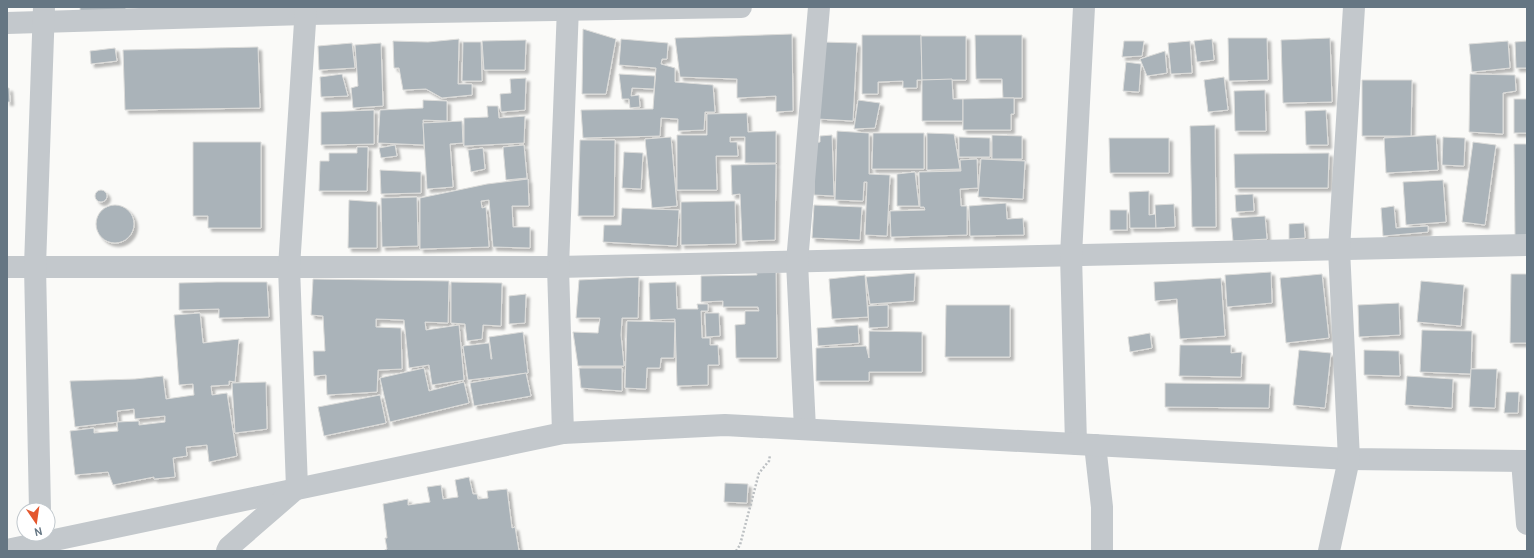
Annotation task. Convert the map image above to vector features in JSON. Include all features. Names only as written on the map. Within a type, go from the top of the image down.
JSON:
[{"type":"street","points":[[7,23],[45,15],[741,7]]},
{"type":"street","points":[[805,429],[797,262],[819,7]]},
{"type":"street","points":[[1084,7],[1071,255],[1086,444],[1102,507],[1102,551]]},
{"type":"street","points":[[1329,551],[1349,459],[1339,249],[1354,7]]},
{"type":"street","points":[[563,433],[558,267],[568,8]]},
{"type":"street","points":[[297,488],[289,267],[306,11]]},
{"type":"street","points":[[40,502],[35,266],[45,15]]},
{"type":"street","points":[[7,267],[558,267],[1527,245]]},
{"type":"street","points":[[56,535],[297,488],[563,433],[725,425],[1349,459],[1525,461],[1527,524]]},
{"type":"street","points":[[227,551],[229,547],[297,488]]},
{"type":"street","points":[[7,550],[30,542]]},
{"type":"path","points":[[736,551],[740,545],[759,473],[769,461],[774,428]]},
{"type":"building","points":[[80,7],[126,7],[125,16],[80,12]]},
{"type":"building","points":[[583,29],[616,39],[606,94],[582,94]]},
{"type":"building","points":[[792,34],[793,111],[776,112],[776,96],[737,98],[737,79],[680,77],[675,38]]},
{"type":"building","points":[[862,35],[921,35],[922,80],[917,80],[917,88],[903,88],[903,81],[878,82],[878,94],[862,94]]},
{"type":"building","points":[[975,35],[1022,35],[1022,98],[1003,98],[1002,79],[976,79]]},
{"type":"building","points":[[921,36],[966,36],[966,80],[922,80]]},
{"type":"building","points":[[1228,38],[1267,38],[1268,80],[1229,81]]},
{"type":"building","points":[[1330,38],[1332,102],[1283,103],[1281,40]]},
{"type":"building","points":[[459,39],[458,84],[472,84],[472,95],[442,98],[426,89],[403,90],[399,68],[394,68],[393,41],[428,42]]},
{"type":"building","points":[[621,39],[668,43],[667,59],[662,59],[661,64],[675,68],[675,82],[713,85],[715,112],[705,112],[704,130],[678,131],[678,119],[661,118],[660,136],[583,138],[581,110],[653,109],[656,68],[619,65]]},
{"type":"building","points":[[1212,39],[1214,60],[1197,62],[1194,41]]},
{"type":"building","points":[[526,40],[525,70],[484,70],[482,41]]},
{"type":"building","points":[[1124,41],[1144,41],[1142,56],[1122,57]]},
{"type":"building","points":[[1190,41],[1192,73],[1171,74],[1168,43]]},
{"type":"building","points":[[1508,41],[1510,68],[1472,72],[1469,44]]},
{"type":"building","points":[[1527,41],[1527,68],[1516,68],[1515,42]]},
{"type":"building","points":[[463,42],[481,42],[482,81],[462,81]]},
{"type":"building","points":[[822,42],[857,43],[853,121],[818,119]]},
{"type":"building","points":[[352,43],[355,68],[319,70],[318,46]]},
{"type":"building","points":[[381,43],[383,106],[353,108],[351,88],[358,86],[355,45]]},
{"type":"building","points":[[258,47],[260,108],[125,110],[123,50]]},
{"type":"building","points":[[115,48],[117,61],[91,64],[90,51]]},
{"type":"building","points":[[1165,51],[1167,73],[1147,76],[1140,59]]},
{"type":"building","points":[[1126,62],[1141,64],[1139,92],[1123,91]]},
{"type":"building","points":[[342,74],[348,96],[321,97],[320,77]]},
{"type":"building","points":[[619,74],[655,76],[654,89],[632,88],[631,96],[639,95],[640,107],[630,108],[629,99],[622,99]]},
{"type":"building","points":[[1470,74],[1515,75],[1516,91],[1503,93],[1503,134],[1469,132]]},
{"type":"building","points":[[1224,77],[1228,110],[1208,112],[1204,80]]},
{"type":"building","points":[[526,78],[525,110],[501,112],[500,94],[511,93],[510,79]]},
{"type":"building","points":[[952,79],[953,99],[963,99],[963,121],[922,121],[922,80]]},
{"type":"building","points":[[1362,80],[1412,80],[1411,136],[1362,136]]},
{"type":"building","points":[[7,88],[9,88],[10,102],[7,102]]},
{"type":"building","points":[[1265,90],[1266,131],[1235,131],[1234,91]]},
{"type":"building","points":[[1014,98],[1014,114],[1011,114],[1011,130],[963,130],[963,99]]},
{"type":"building","points":[[1514,99],[1527,99],[1527,133],[1514,133]]},
{"type":"building","points":[[423,100],[447,101],[447,121],[423,120],[424,145],[378,143],[380,110],[423,108]]},
{"type":"building","points":[[858,100],[880,103],[875,128],[854,129]]},
{"type":"building","points":[[487,106],[498,106],[499,118],[525,116],[524,143],[464,146],[464,118],[488,117]]},
{"type":"building","points":[[374,110],[374,144],[321,145],[321,112]]},
{"type":"building","points":[[1326,110],[1328,145],[1306,145],[1305,111]]},
{"type":"building","points":[[747,113],[748,132],[776,131],[776,163],[745,163],[745,137],[730,137],[730,142],[737,142],[738,156],[716,156],[717,190],[677,190],[677,135],[707,135],[707,114]]},
{"type":"building","points":[[462,121],[463,143],[450,144],[453,187],[427,189],[423,123]]},
{"type":"building","points":[[1215,125],[1216,227],[1192,227],[1190,126]]},
{"type":"building","points":[[837,131],[869,133],[869,174],[890,175],[887,236],[865,235],[867,182],[864,182],[863,201],[835,200]]},
{"type":"building","points":[[873,133],[924,133],[924,169],[872,169]]},
{"type":"building","points":[[927,133],[954,134],[960,169],[927,170]]},
{"type":"building","points":[[832,135],[834,196],[814,195],[814,143],[820,142],[820,136]]},
{"type":"building","points":[[992,135],[1022,136],[1022,159],[992,159]]},
{"type":"building","points":[[1436,135],[1438,170],[1386,173],[1384,138]]},
{"type":"building","points":[[671,137],[677,206],[652,208],[645,139]]},
{"type":"building","points":[[959,137],[990,138],[990,157],[959,157]]},
{"type":"building","points":[[1443,137],[1465,138],[1464,166],[1442,165]]},
{"type":"building","points":[[1109,138],[1169,138],[1169,173],[1110,173]]},
{"type":"building","points":[[580,140],[615,140],[614,216],[578,216]]},
{"type":"building","points":[[193,142],[261,142],[261,228],[208,228],[208,216],[193,216]]},
{"type":"building","points":[[1473,142],[1496,145],[1485,225],[1462,222]]},
{"type":"building","points":[[1514,144],[1527,144],[1527,236],[1515,236]]},
{"type":"building","points":[[395,145],[397,156],[381,158],[379,148]]},
{"type":"building","points":[[524,145],[527,178],[506,180],[503,147]]},
{"type":"building","points":[[357,147],[368,147],[367,191],[319,191],[320,161],[329,161],[329,153],[357,153]]},
{"type":"building","points":[[483,148],[485,169],[471,172],[468,150]]},
{"type":"building","points":[[624,152],[643,153],[641,189],[622,188]]},
{"type":"building","points":[[1329,153],[1328,188],[1235,188],[1234,154]]},
{"type":"building","points":[[977,159],[978,188],[960,189],[961,206],[967,206],[967,235],[891,237],[890,211],[925,210],[924,207],[920,207],[919,172],[961,171],[960,160]]},
{"type":"building","points":[[981,159],[1025,161],[1023,199],[978,197]]},
{"type":"building","points":[[776,164],[775,240],[742,241],[740,194],[732,195],[731,165]]},
{"type":"building","points":[[380,170],[421,172],[421,193],[381,194]]},
{"type":"building","points":[[915,172],[919,206],[897,206],[897,174]]},
{"type":"building","points":[[528,179],[529,206],[512,206],[513,227],[530,227],[530,248],[493,247],[489,200],[481,201],[482,208],[486,207],[489,247],[420,249],[420,198],[487,184]]},
{"type":"building","points":[[1443,180],[1446,222],[1406,225],[1403,182]]},
{"type":"building","points":[[99,190],[103,190],[107,196],[103,202],[99,202],[95,198],[95,194]]},
{"type":"building","points":[[1149,191],[1149,215],[1156,214],[1156,228],[1130,228],[1129,192]]},
{"type":"building","points":[[1253,194],[1254,211],[1236,212],[1235,195]]},
{"type":"building","points":[[417,197],[418,246],[382,247],[381,198]]},
{"type":"building","points":[[349,200],[377,202],[377,248],[348,248]]},
{"type":"building","points":[[735,201],[736,244],[681,245],[681,202]]},
{"type":"building","points":[[1006,203],[1007,219],[1023,218],[1024,235],[970,236],[969,206]]},
{"type":"building","points":[[1174,204],[1175,227],[1156,228],[1155,205]]},
{"type":"building","points":[[111,205],[119,205],[129,210],[133,217],[133,231],[129,238],[119,243],[111,243],[101,238],[99,235],[96,228],[96,220],[101,210],[104,208]]},
{"type":"building","points":[[814,205],[862,207],[860,240],[812,238]]},
{"type":"building","points":[[1394,206],[1396,228],[1428,226],[1428,232],[1383,236],[1381,208]]},
{"type":"building","points":[[622,208],[679,210],[677,246],[603,242],[604,225],[621,225]]},
{"type":"building","points":[[1110,210],[1127,210],[1127,230],[1110,230]]},
{"type":"building","points":[[1265,216],[1267,239],[1233,241],[1231,218]]},
{"type":"building","points":[[1304,223],[1305,238],[1289,239],[1289,224]]},
{"type":"building","points":[[756,269],[776,269],[777,358],[736,358],[735,325],[745,324],[745,311],[759,311],[758,307],[723,307],[723,301],[701,302],[701,276],[757,275]]},
{"type":"building","points":[[1271,272],[1272,303],[1227,307],[1225,275]]},
{"type":"building","points":[[915,273],[914,301],[870,304],[866,277]]},
{"type":"building","points":[[1322,274],[1329,338],[1286,343],[1280,278]]},
{"type":"building","points":[[1511,274],[1527,274],[1527,343],[1510,343]]},
{"type":"building","points":[[865,275],[868,317],[832,319],[829,279]]},
{"type":"building","points":[[639,277],[638,318],[622,318],[621,335],[624,366],[578,366],[573,332],[598,333],[600,318],[576,318],[579,280]]},
{"type":"building","points":[[1221,278],[1225,336],[1180,339],[1177,299],[1155,301],[1154,282]]},
{"type":"building","points":[[313,279],[449,281],[448,323],[425,322],[426,330],[459,325],[464,380],[432,385],[429,365],[409,368],[404,320],[376,319],[376,327],[401,328],[402,369],[378,370],[377,392],[327,395],[326,375],[314,376],[313,351],[325,351],[323,316],[311,315]]},
{"type":"building","points":[[1421,281],[1464,285],[1461,326],[1417,322]]},
{"type":"building","points":[[267,282],[269,317],[219,318],[219,309],[179,310],[179,283]]},
{"type":"building","points":[[451,282],[502,283],[501,326],[483,325],[482,339],[467,341],[465,324],[451,323]]},
{"type":"building","points":[[676,282],[677,309],[698,309],[697,304],[708,304],[708,311],[701,311],[702,338],[710,338],[710,345],[718,345],[719,365],[708,365],[708,385],[677,386],[675,319],[650,320],[649,283]]},
{"type":"building","points":[[526,294],[525,323],[509,324],[509,296]]},
{"type":"building","points":[[1399,303],[1400,335],[1359,337],[1358,305]]},
{"type":"building","points":[[888,305],[888,327],[869,328],[868,306]]},
{"type":"building","points":[[946,305],[1010,305],[1010,357],[945,357]]},
{"type":"building","points":[[200,313],[203,343],[239,339],[235,382],[229,381],[229,385],[211,386],[212,395],[227,393],[237,456],[209,462],[207,445],[186,447],[187,456],[173,458],[175,477],[154,479],[154,477],[113,485],[108,472],[75,475],[70,431],[94,428],[94,433],[118,431],[117,422],[75,427],[70,381],[135,379],[163,376],[166,399],[194,395],[193,384],[179,385],[174,315]],"holes":[[[134,409],[135,419],[165,416],[165,422],[139,425],[139,421],[118,422],[117,411]]]},
{"type":"building","points":[[705,313],[719,313],[720,336],[706,337]]},
{"type":"building","points":[[627,321],[675,322],[674,358],[661,358],[660,368],[647,368],[646,389],[625,388]]},
{"type":"building","points":[[858,325],[859,343],[818,346],[817,328]]},
{"type":"building","points":[[1422,330],[1472,331],[1471,374],[1420,372]]},
{"type":"building","points":[[869,331],[922,332],[922,372],[869,372],[869,381],[816,381],[816,348],[866,346],[869,358]]},
{"type":"building","points":[[523,332],[528,373],[468,380],[463,346],[489,343],[492,359],[489,337]]},
{"type":"building","points":[[1150,333],[1152,348],[1130,352],[1128,337]]},
{"type":"building","points":[[1180,345],[1231,345],[1231,353],[1242,352],[1241,377],[1179,376]]},
{"type":"building","points":[[1299,350],[1331,353],[1325,408],[1293,405]]},
{"type":"building","points":[[1364,350],[1399,351],[1400,376],[1364,375]]},
{"type":"building","points":[[424,368],[429,391],[464,382],[469,403],[390,422],[380,378]]},
{"type":"building","points":[[579,368],[622,368],[622,391],[581,388]]},
{"type":"building","points":[[1471,369],[1497,369],[1495,408],[1469,407]]},
{"type":"building","points":[[526,373],[531,396],[474,406],[470,383]]},
{"type":"building","points":[[1407,376],[1453,379],[1452,408],[1405,405]]},
{"type":"building","points":[[266,382],[267,429],[235,433],[232,383]]},
{"type":"building","points":[[1165,383],[1270,384],[1269,408],[1165,407]]},
{"type":"building","points":[[1506,392],[1519,392],[1518,413],[1504,413]]},
{"type":"building","points":[[380,395],[386,423],[324,436],[318,407]]},
{"type":"building","points":[[469,477],[473,494],[477,494],[478,499],[488,498],[487,491],[507,489],[512,528],[515,527],[519,551],[383,551],[387,549],[385,538],[387,538],[383,504],[408,499],[408,505],[430,502],[427,487],[441,485],[443,499],[458,497],[455,480]]},
{"type":"building","points":[[725,483],[748,484],[747,503],[724,502]]}]
